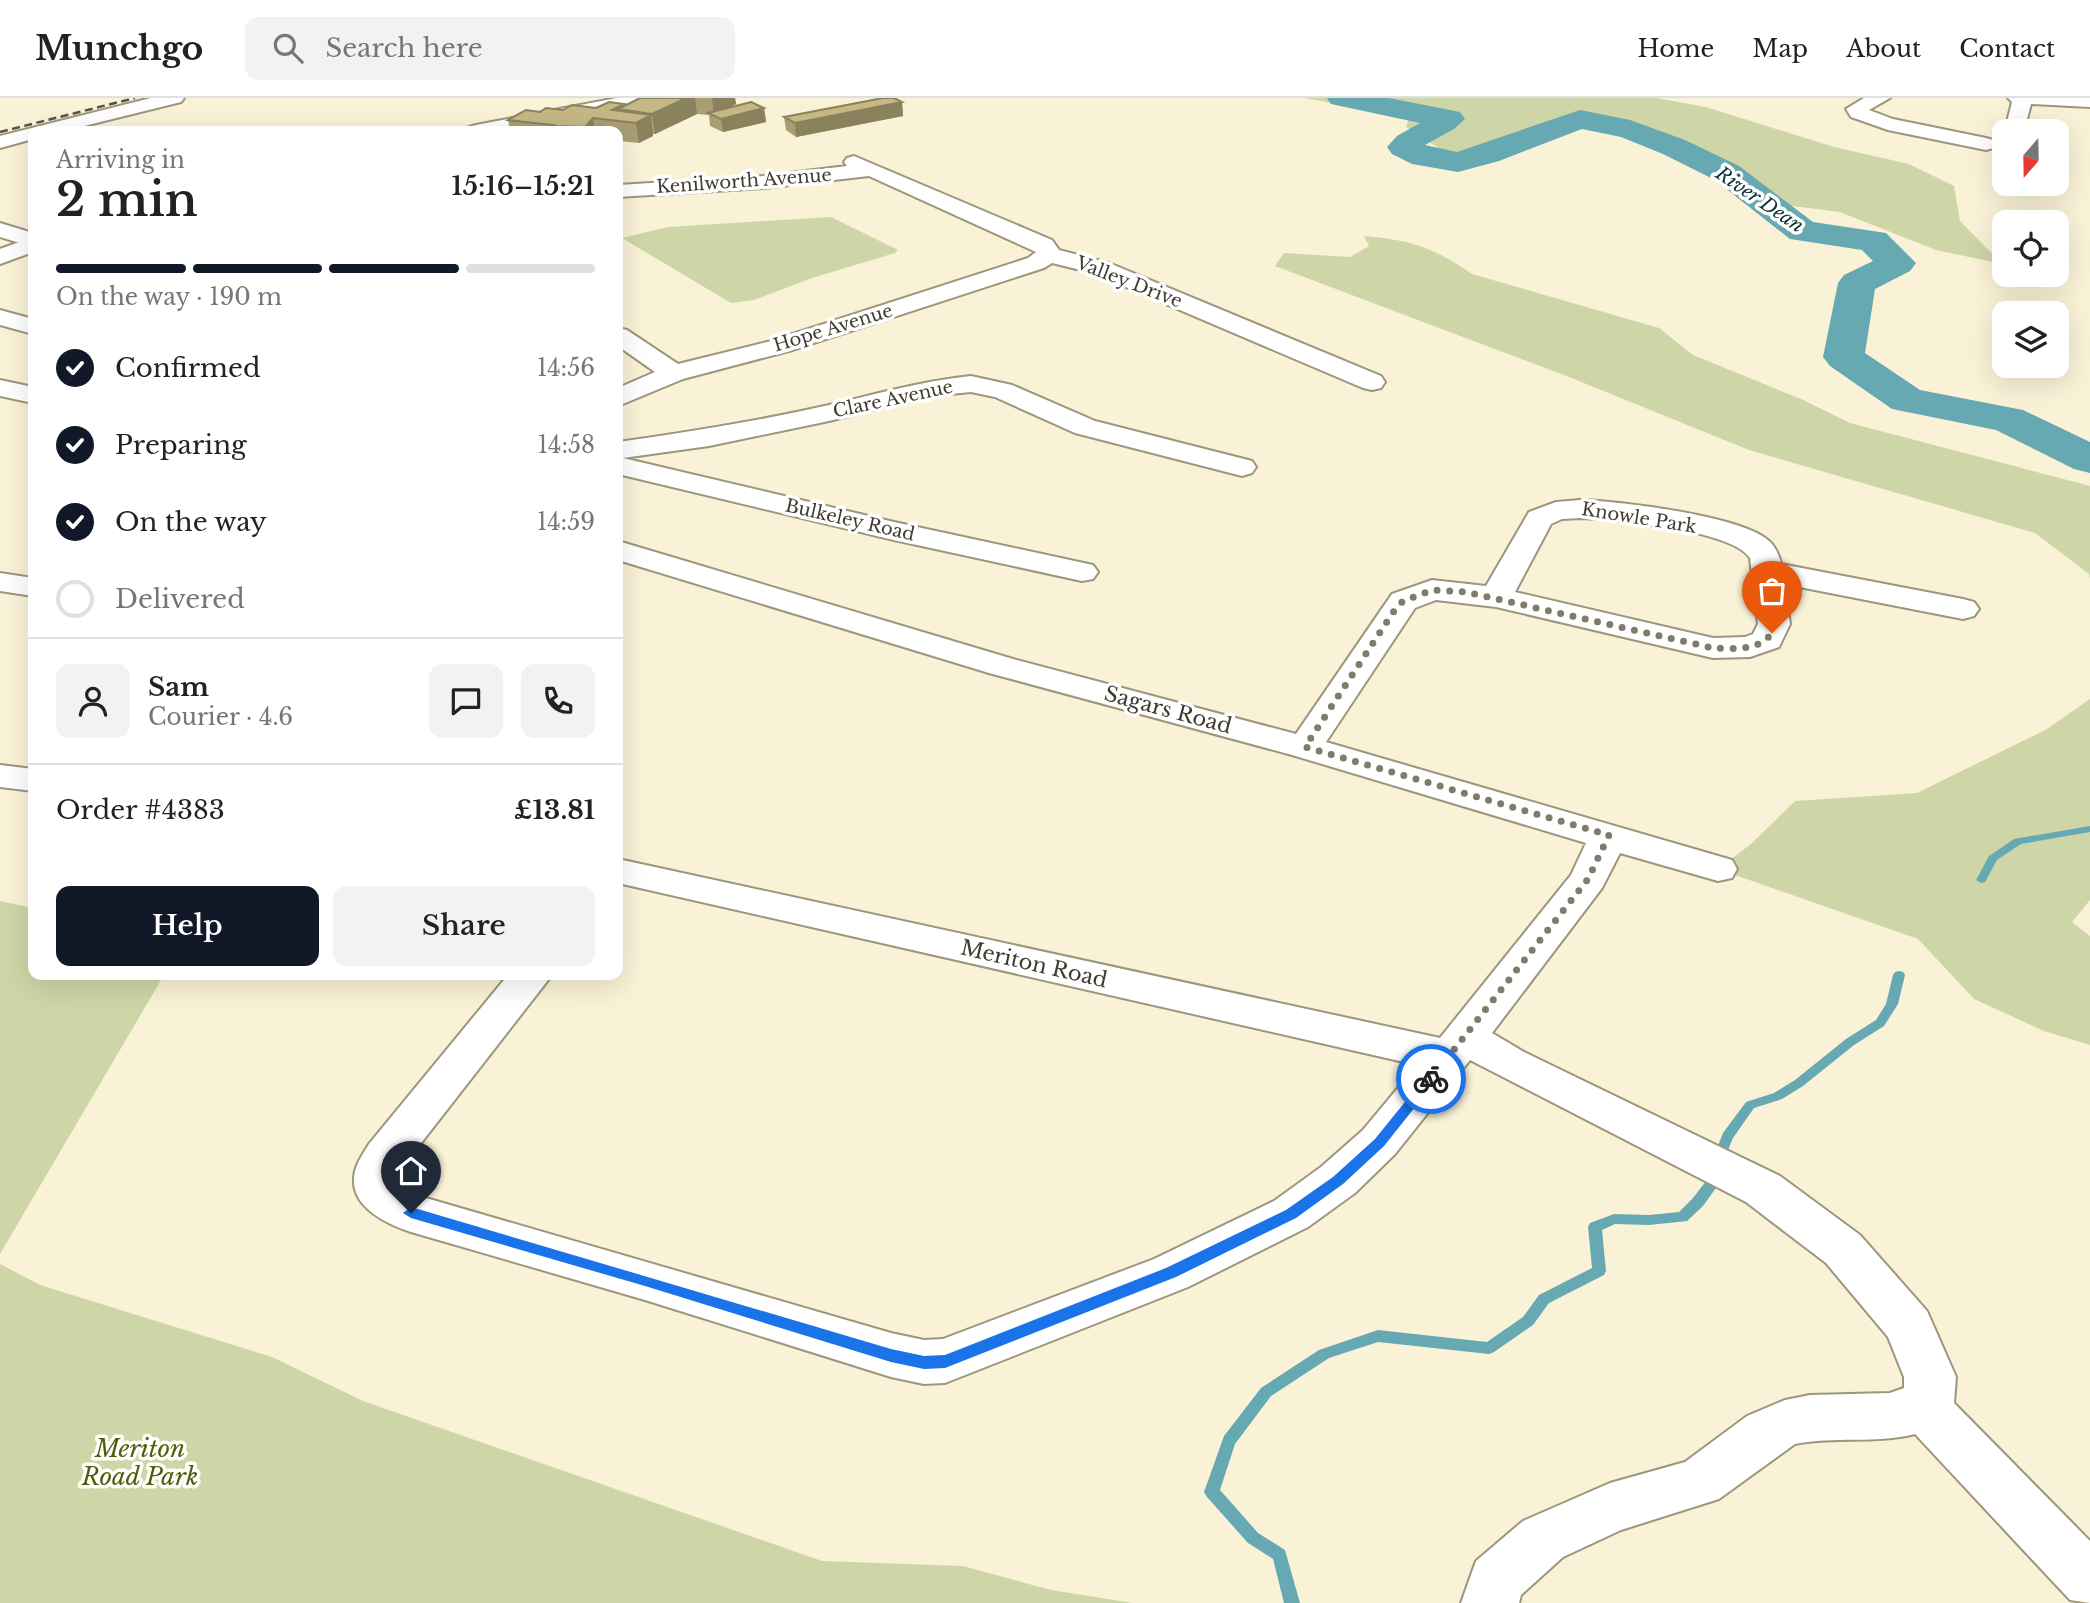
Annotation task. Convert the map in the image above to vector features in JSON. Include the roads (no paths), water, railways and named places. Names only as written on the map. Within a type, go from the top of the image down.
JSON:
[{"type":"street","points":[[61,126],[174,98]]},
{"type":"street","points":[[502,126],[647,98]]},
{"type":"street","points":[[1880,98],[1856,109],[1858,113],[1888,124],[1987,145]]},
{"type":"street","points":[[2018,98],[2090,101]]},
{"type":"street","points":[[2017,119],[2023,99]]},
{"type":"street","points":[[127,110],[159,124]]},
{"type":"street","points":[[0,142],[28,134]]},
{"type":"street","name":"Kenilworth Avenue","points":[[623,191],[764,182],[862,166]]},
{"type":"street","name":"Valley Drive","points":[[862,166],[1044,244],[1048,250],[1047,255],[1071,258],[1101,268],[1372,382]]},
{"type":"street","points":[[0,230],[28,240]]},
{"type":"street","points":[[0,257],[28,244]]},
{"type":"street","name":"Hope Avenue","points":[[623,396],[674,373],[791,343],[1036,263],[1047,255]]},
{"type":"street","points":[[0,317],[28,325]]},
{"type":"street","points":[[623,338],[674,373]]},
{"type":"street","name":"Clare Avenue","points":[[623,449],[709,438],[829,413],[929,388],[971,384],[1003,391],[1085,427],[1242,467]]},
{"type":"street","points":[[0,388],[28,394]]},
{"type":"street","name":"Bulkeley Road","points":[[623,465],[894,531],[1082,572]]},
{"type":"street","name":"Knowle Park","points":[[1305,747],[1403,601],[1432,590],[1496,597],[1713,648],[1750,647],[1767,640],[1774,624],[1768,571],[1765,558],[1758,547],[1739,536],[1610,509],[1580,507],[1559,510],[1539,519],[1496,597]]},
{"type":"street","name":"Sagars Road","points":[[623,552],[1001,666],[1305,747],[1718,869]]},
{"type":"street","points":[[1768,571],[1963,609]]},
{"type":"street","points":[[0,582],[28,586]]},
{"type":"street","points":[[0,776],[28,779]]},
{"type":"street","points":[[527,980],[385,1156],[376,1171],[376,1186],[383,1196],[411,1213],[645,1280],[891,1355],[924,1362],[945,1361],[1171,1273],[1291,1214],[1338,1181],[1379,1142],[1588,879],[1609,835]]},
{"type":"street","name":"Meriton Road","points":[[623,873],[1457,1046],[1508,1063],[1763,1189],[1843,1249],[1909,1326],[1930,1377],[1930,1398],[1921,1405]]},
{"type":"street","points":[[1490,1603],[1496,1580],[1543,1539],[1610,1508],[1700,1482],[1766,1433],[1785,1423],[1810,1418],[1890,1416],[1913,1412],[1921,1405],[2090,1581]]},
{"type":"waterway","name":"River Dean","points":[[1342,98],[1449,119],[1403,147],[1424,157],[1458,162],[1580,119],[1630,130],[1674,147],[1727,173],[1803,231],[1873,241],[1897,263],[1857,283],[1844,357],[1907,400],[2008,419],[2090,459]]},
{"type":"waterway","points":[[1981,880],[1993,858],[2018,841],[2090,829]]},
{"type":"waterway","points":[[1719,1159],[1727,1136],[1750,1105],[1778,1096],[1799,1083],[1850,1042],[1880,1023],[1892,1004],[1899,975]]},
{"type":"waterway","points":[[1292,1603],[1280,1555],[1253,1538],[1212,1492],[1229,1441],[1266,1392],[1324,1354],[1378,1336],[1489,1348],[1528,1321],[1544,1299],[1599,1271],[1595,1227],[1614,1219],[1682,1217],[1698,1202],[1718,1175]]},
{"type":"railway","points":[[0,132],[135,98]]},
{"type":"park label","name":"Meriton Road Park","points":[[140,1463]]}]
